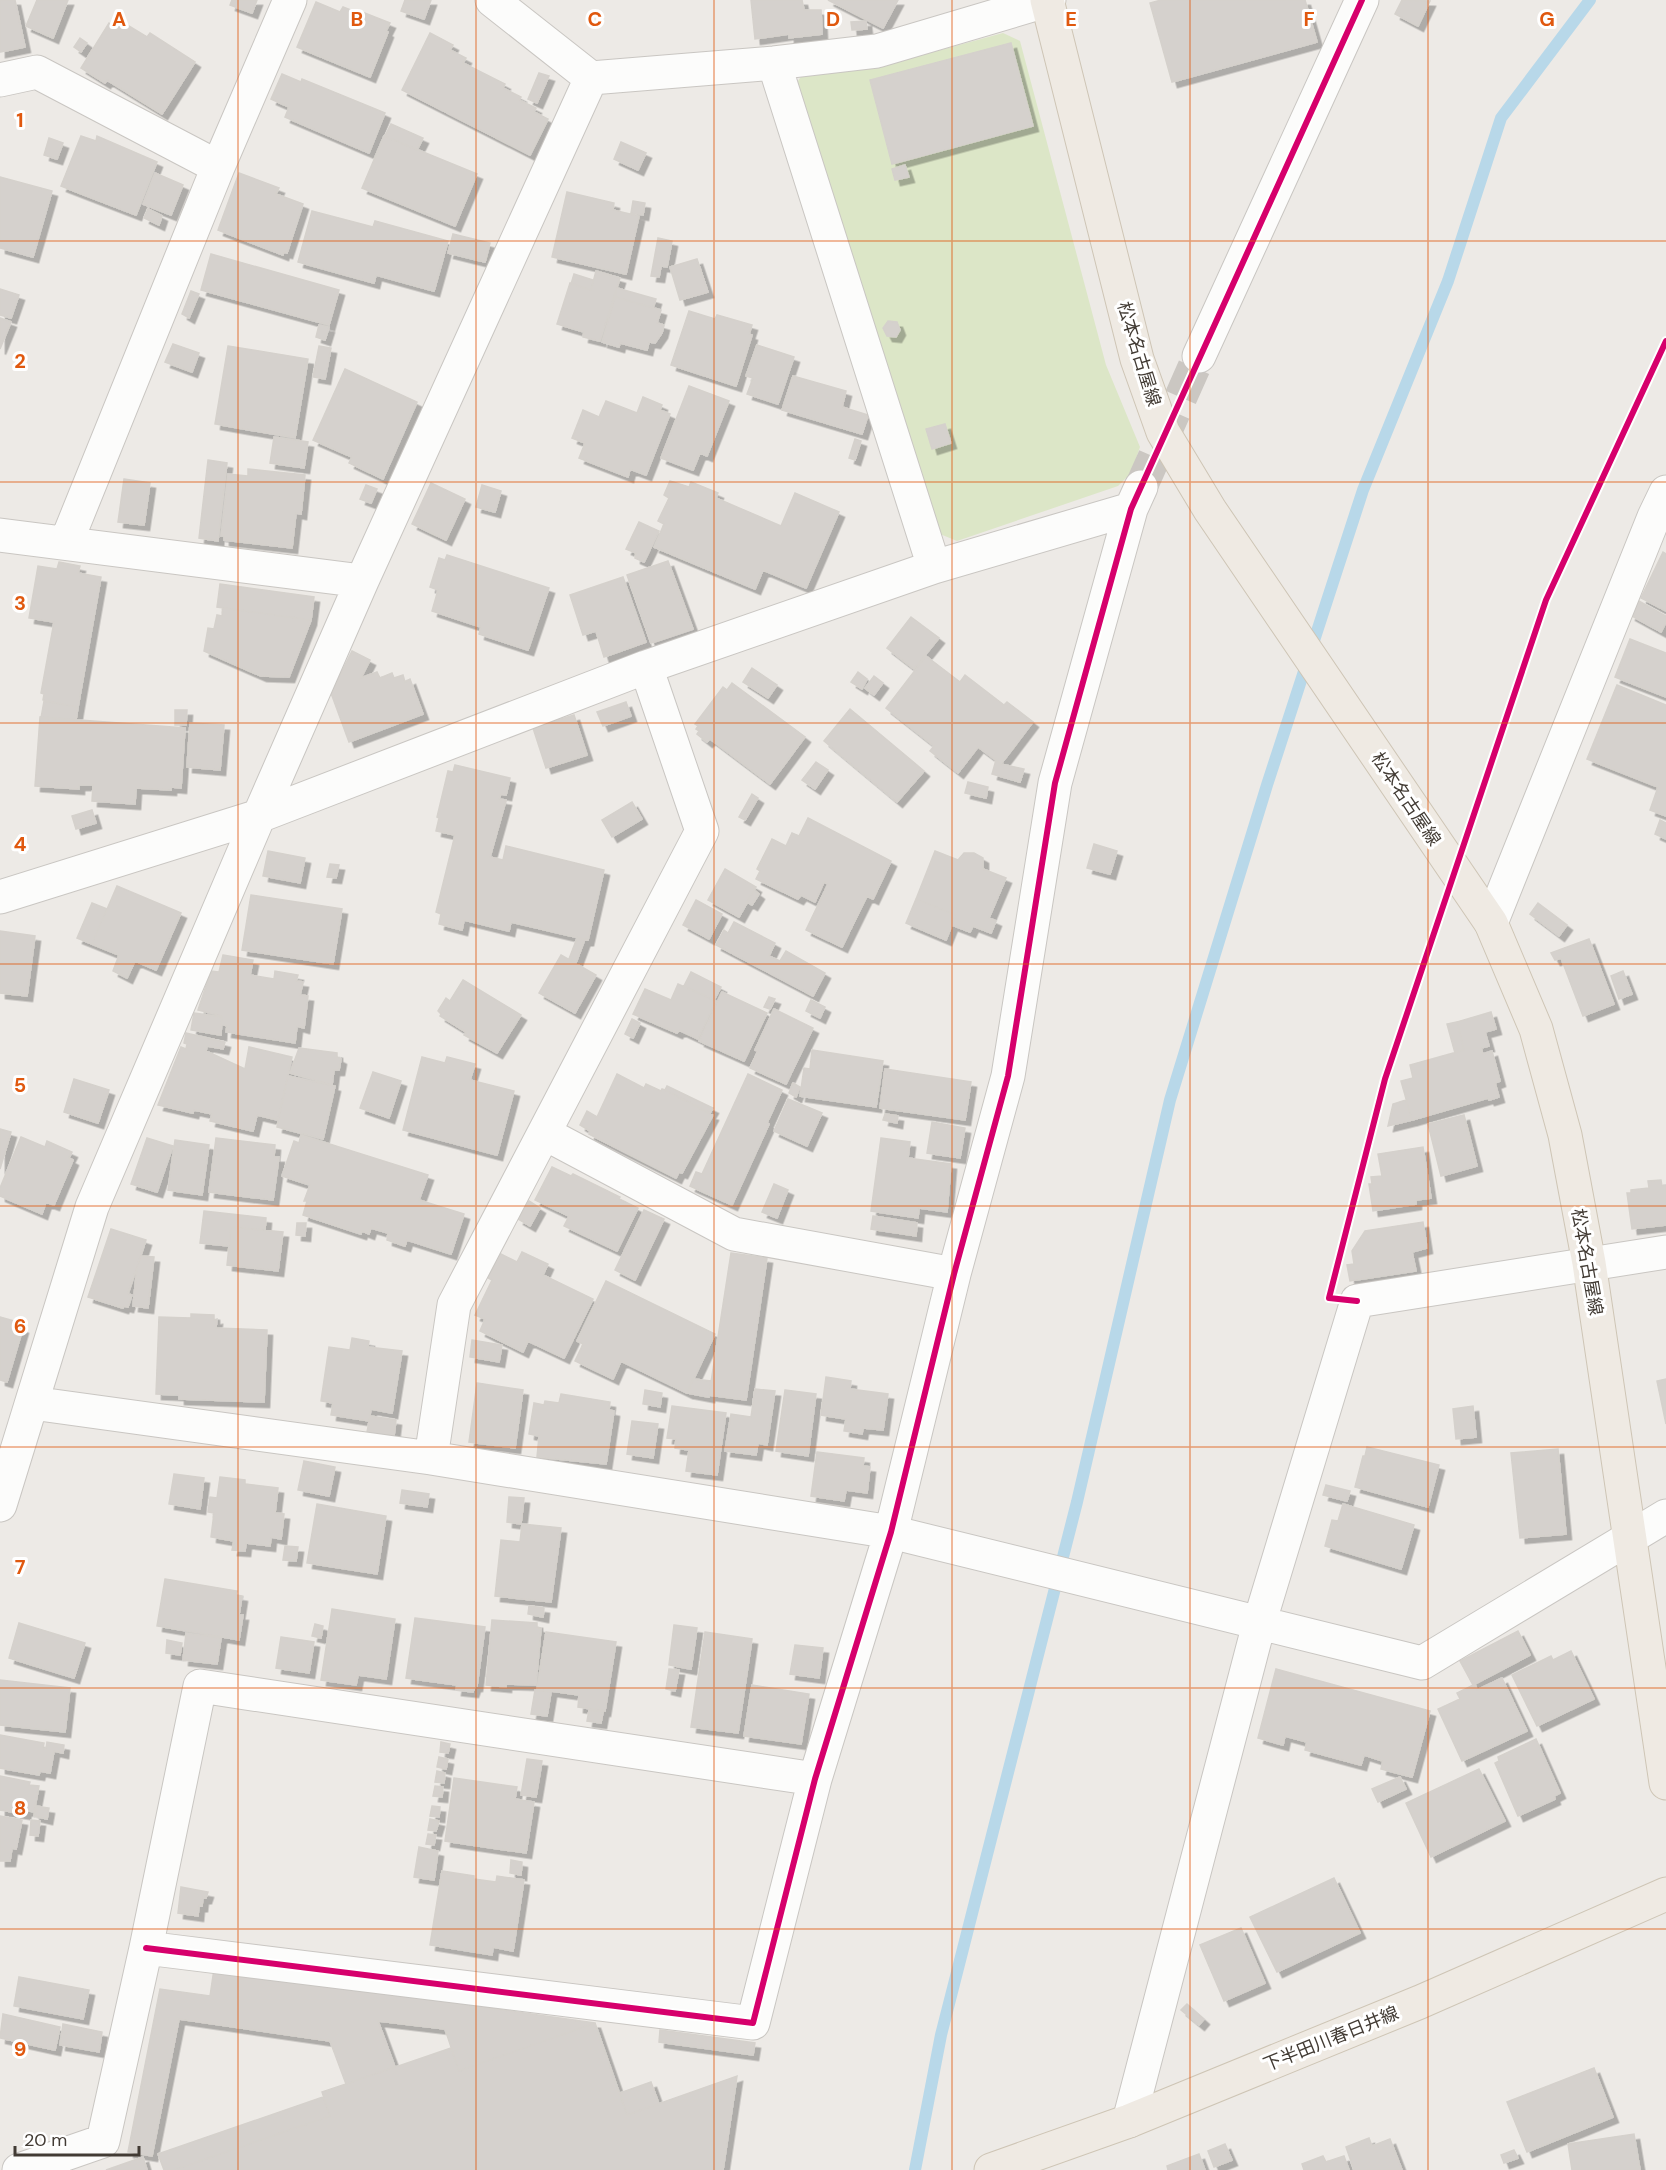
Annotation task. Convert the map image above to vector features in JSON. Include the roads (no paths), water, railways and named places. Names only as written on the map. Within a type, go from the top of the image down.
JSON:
[{"type":"main road","name":"松本名古屋線","points":[[1048,0],[1141,369],[1163,432],[1236,550],[1491,923],[1536,1029],[1565,1135],[1589,1263],[1666,1783]]},
{"type":"main road","name":"下半田川春日井線","points":[[991,2170],[1129,2121],[1420,2002],[1666,1894]]},
{"type":"street","points":[[66,543],[218,167],[290,0]]},
{"type":"street","points":[[492,0],[591,78],[774,63],[877,51],[1048,0]]},
{"type":"street","points":[[1199,356],[1362,0]]},
{"type":"street","points":[[774,63],[934,567]]},
{"type":"street","points":[[0,80],[37,72],[218,167]]},
{"type":"street","points":[[0,1504],[92,1207],[362,581],[591,78]]},
{"type":"street","points":[[0,897],[259,816],[646,667],[1136,498],[1055,783],[1008,1076],[954,1274],[891,1532],[815,1779],[753,2022],[146,1948]]},
{"type":"street","points":[[1491,923],[1662,510]]},
{"type":"street","points":[[0,535],[362,581]]},
{"type":"street","points":[[431,1458],[454,1305],[702,831],[646,667]]},
{"type":"street","points":[[544,1133],[734,1234],[954,1274]]},
{"type":"street","points":[[1129,2121],[1259,1624],[1357,1301],[1666,1252]]},
{"type":"street","points":[[33,1403],[431,1458],[891,1532],[1422,1663],[1666,1516]]},
{"type":"street","points":[[19,2170],[104,2141],[200,1686],[815,1779]]},
{"type":"waterway","points":[[915,2170],[941,2035],[1077,1502],[1170,1100],[1267,785],[1363,490],[1448,281],[1501,118],[1590,0]]},
{"type":"tunnel","points":[[1141,487],[1199,356]]}]
